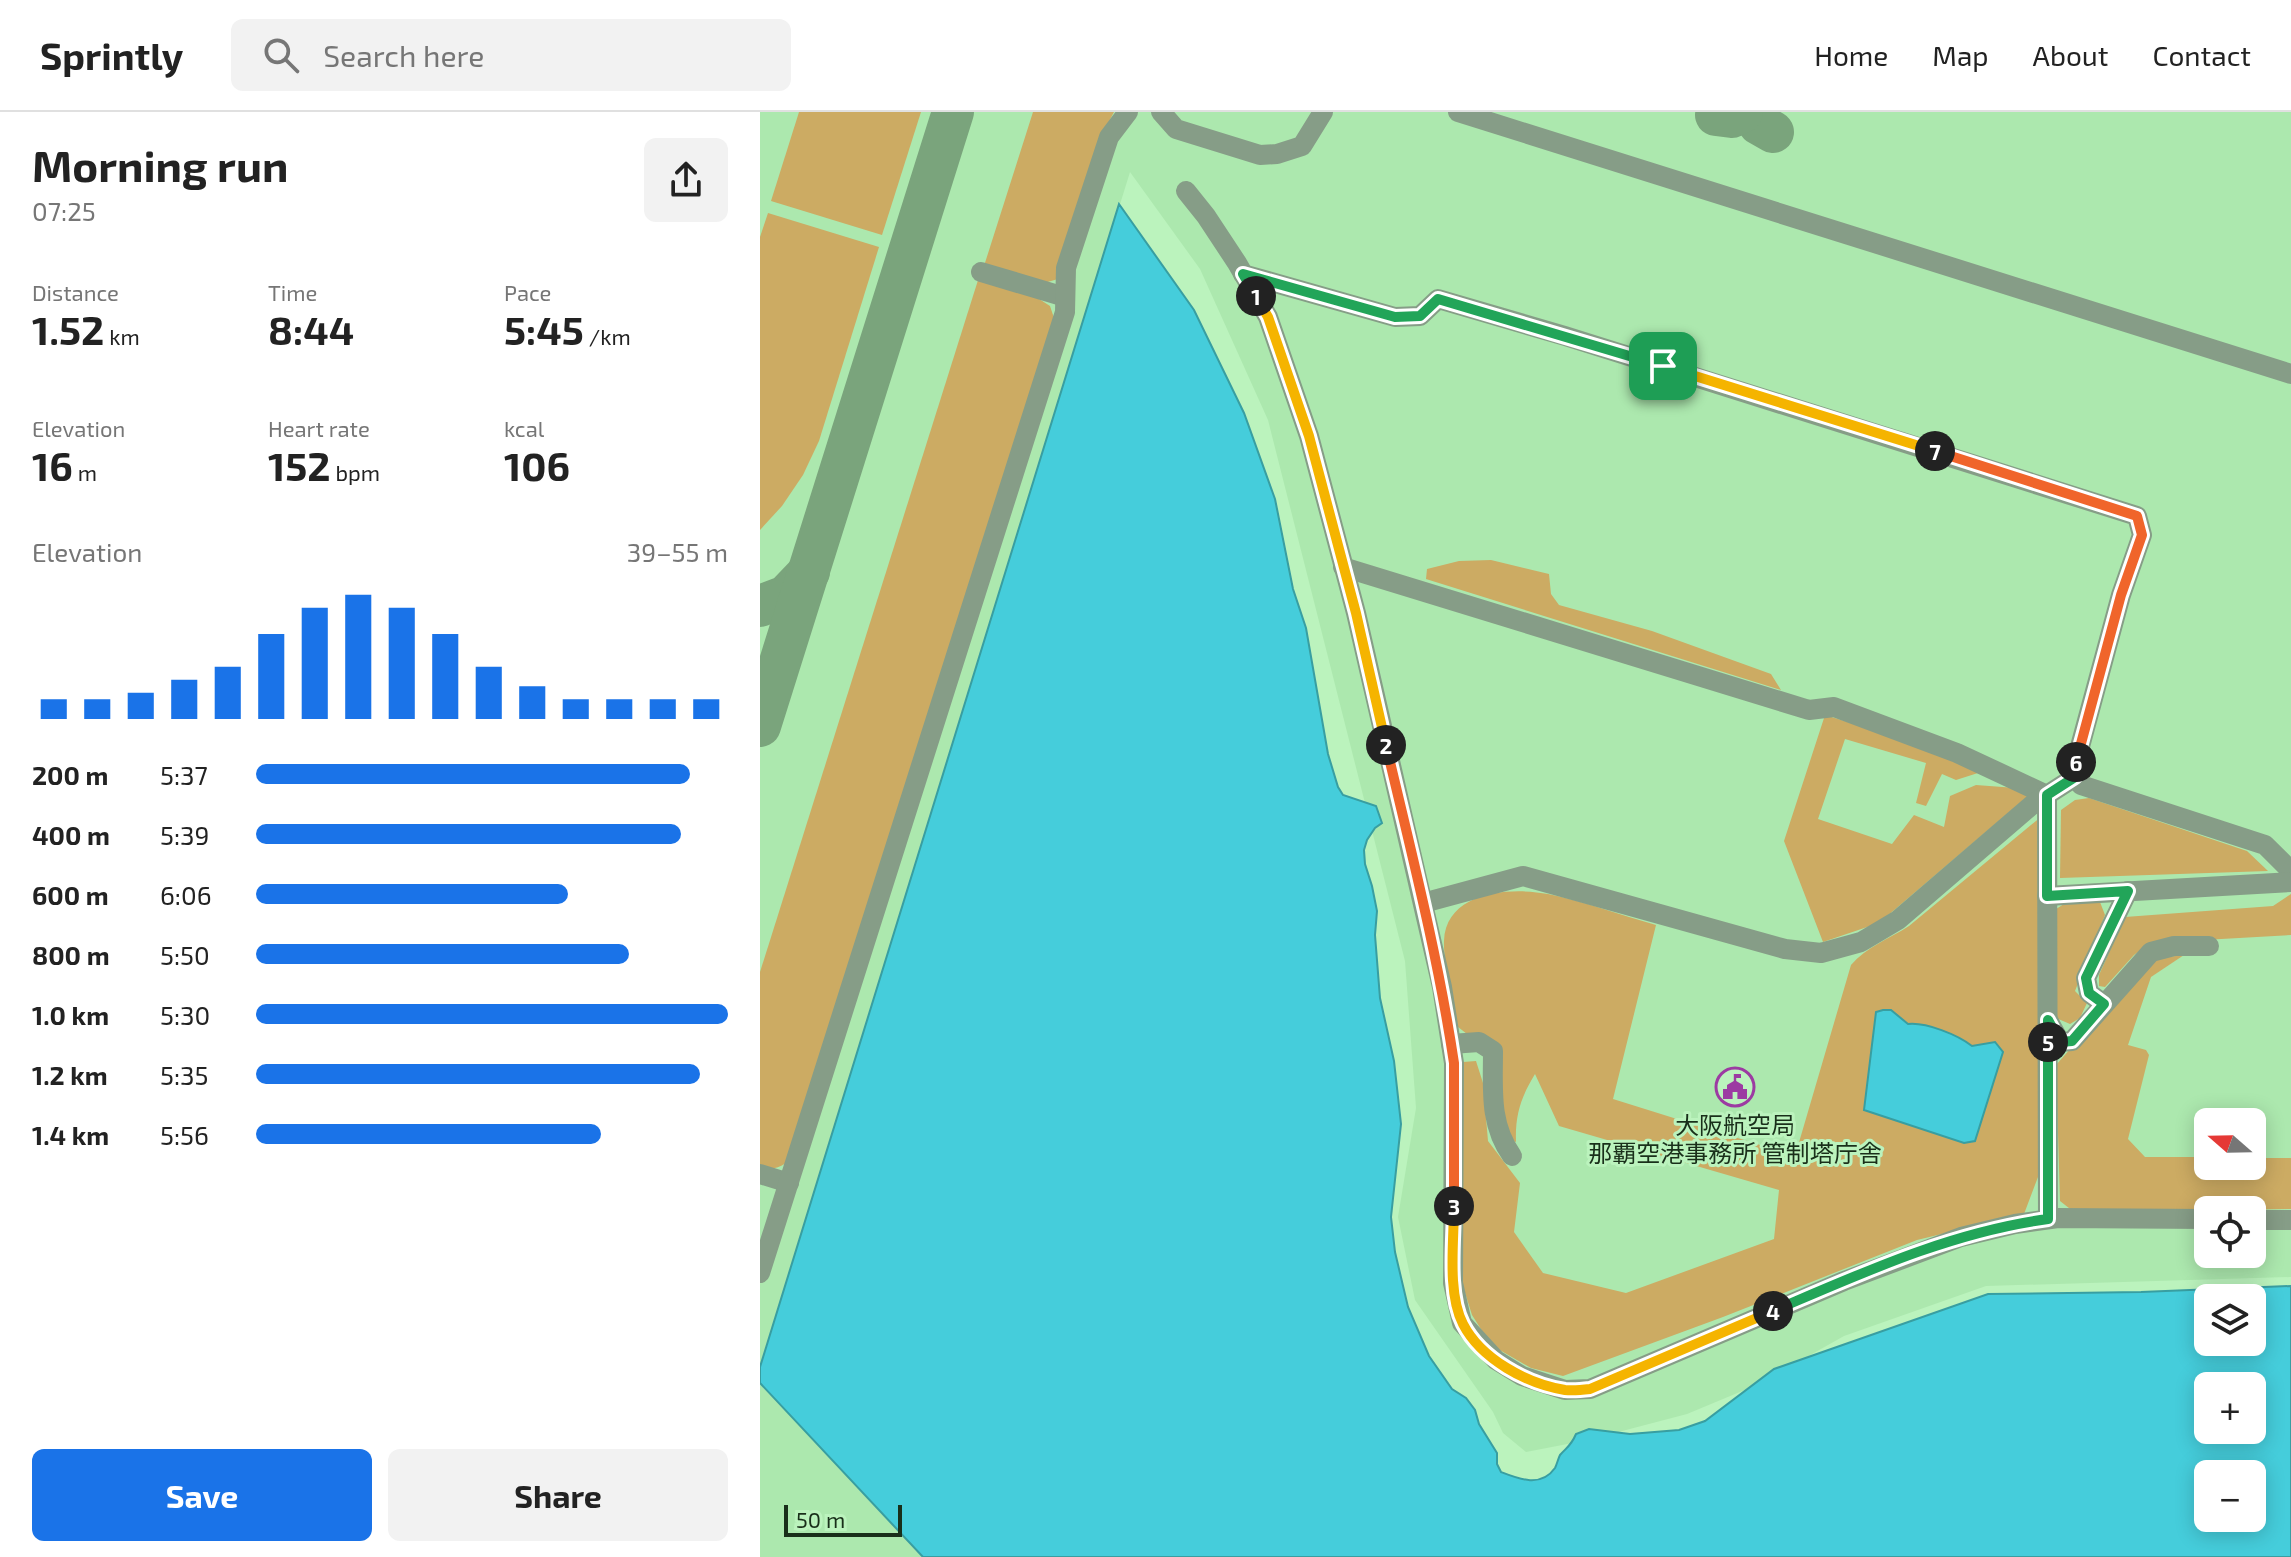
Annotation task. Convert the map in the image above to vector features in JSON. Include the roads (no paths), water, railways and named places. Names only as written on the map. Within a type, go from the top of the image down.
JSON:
[{"type":"lane","points":[[760,1273],[1065,312],[1066,268],[1109,137],[1128,112]]},
{"type":"lane","points":[[1161,112],[1176,129],[1260,155],[1277,154],[1302,146],[1323,112]]},
{"type":"lane","points":[[1458,112],[2291,374]]},
{"type":"lane","points":[[1186,191],[1206,216],[1268,317],[1309,436],[1343,567],[1442,987],[1454,1078],[1453,1283],[1462,1323],[1474,1339],[1496,1360],[1522,1376],[1565,1390],[1590,1389],[1903,1257],[1961,1237],[2048,1219],[2194,1219]]},
{"type":"lane","points":[[981,272],[1065,297]]},
{"type":"lane","points":[[1243,274],[1395,317],[1420,316],[1438,299],[2137,516],[2142,535],[2121,595],[2093,695],[2075,765],[2075,777],[2081,785],[2265,845],[2291,871]]},
{"type":"lane","points":[[1343,567],[1809,710],[1834,707],[1957,753],[2047,795]]},
{"type":"lane","points":[[1423,903],[1523,876],[1785,949],[1821,953],[1861,942],[1898,920],[2033,804],[2075,777]]},
{"type":"lane","points":[[2047,795],[2048,1219]]},
{"type":"lane","points":[[2047,896],[2291,882]]},
{"type":"lane","points":[[2104,1004],[2089,993],[2086,978],[2128,891]]},
{"type":"lane","points":[[2048,1020],[2060,1042],[2072,1041],[2151,952],[2174,946],[2209,946]]},
{"type":"lane","points":[[1451,1044],[1479,1042],[1493,1051],[1493,1115],[1502,1142],[1512,1156]]},
{"type":"lane","points":[[760,1174],[789,1183]]},
{"type":"lane","points":[[2266,1220],[2291,1220]]},
{"type":"water","points":[[1119,204],[1194,310],[1244,413],[1275,499],[1293,589],[1306,628],[1328,754],[1338,787],[1343,795],[1376,806],[1382,823],[1367,840],[1364,850],[1377,911],[1375,935],[1380,998],[1394,1061],[1401,1124],[1391,1217],[1395,1252],[1408,1307],[1429,1356],[1452,1389],[1466,1398],[1475,1410],[1479,1424],[1497,1453],[1501,1472],[1530,1480],[1543,1478],[1555,1468],[1560,1455],[1576,1434],[1589,1429],[1630,1434],[1679,1430],[1705,1421],[1774,1369],[1988,1294],[2194,1290],[2194,1356],[2266,1356],[2266,1287],[2291,1286],[2291,1557],[923,1557],[760,1383],[760,1367]]},
{"type":"water","points":[[1891,1010],[1908,1024],[1942,1030],[1972,1046],[1995,1042],[2003,1052],[1975,1141],[1964,1143],[1864,1110],[1876,1012]]},
{"type":"place","name":"大阪航空局 那覇空港事務所 管制塔庁舎","points":[[1735,1087]]}]
